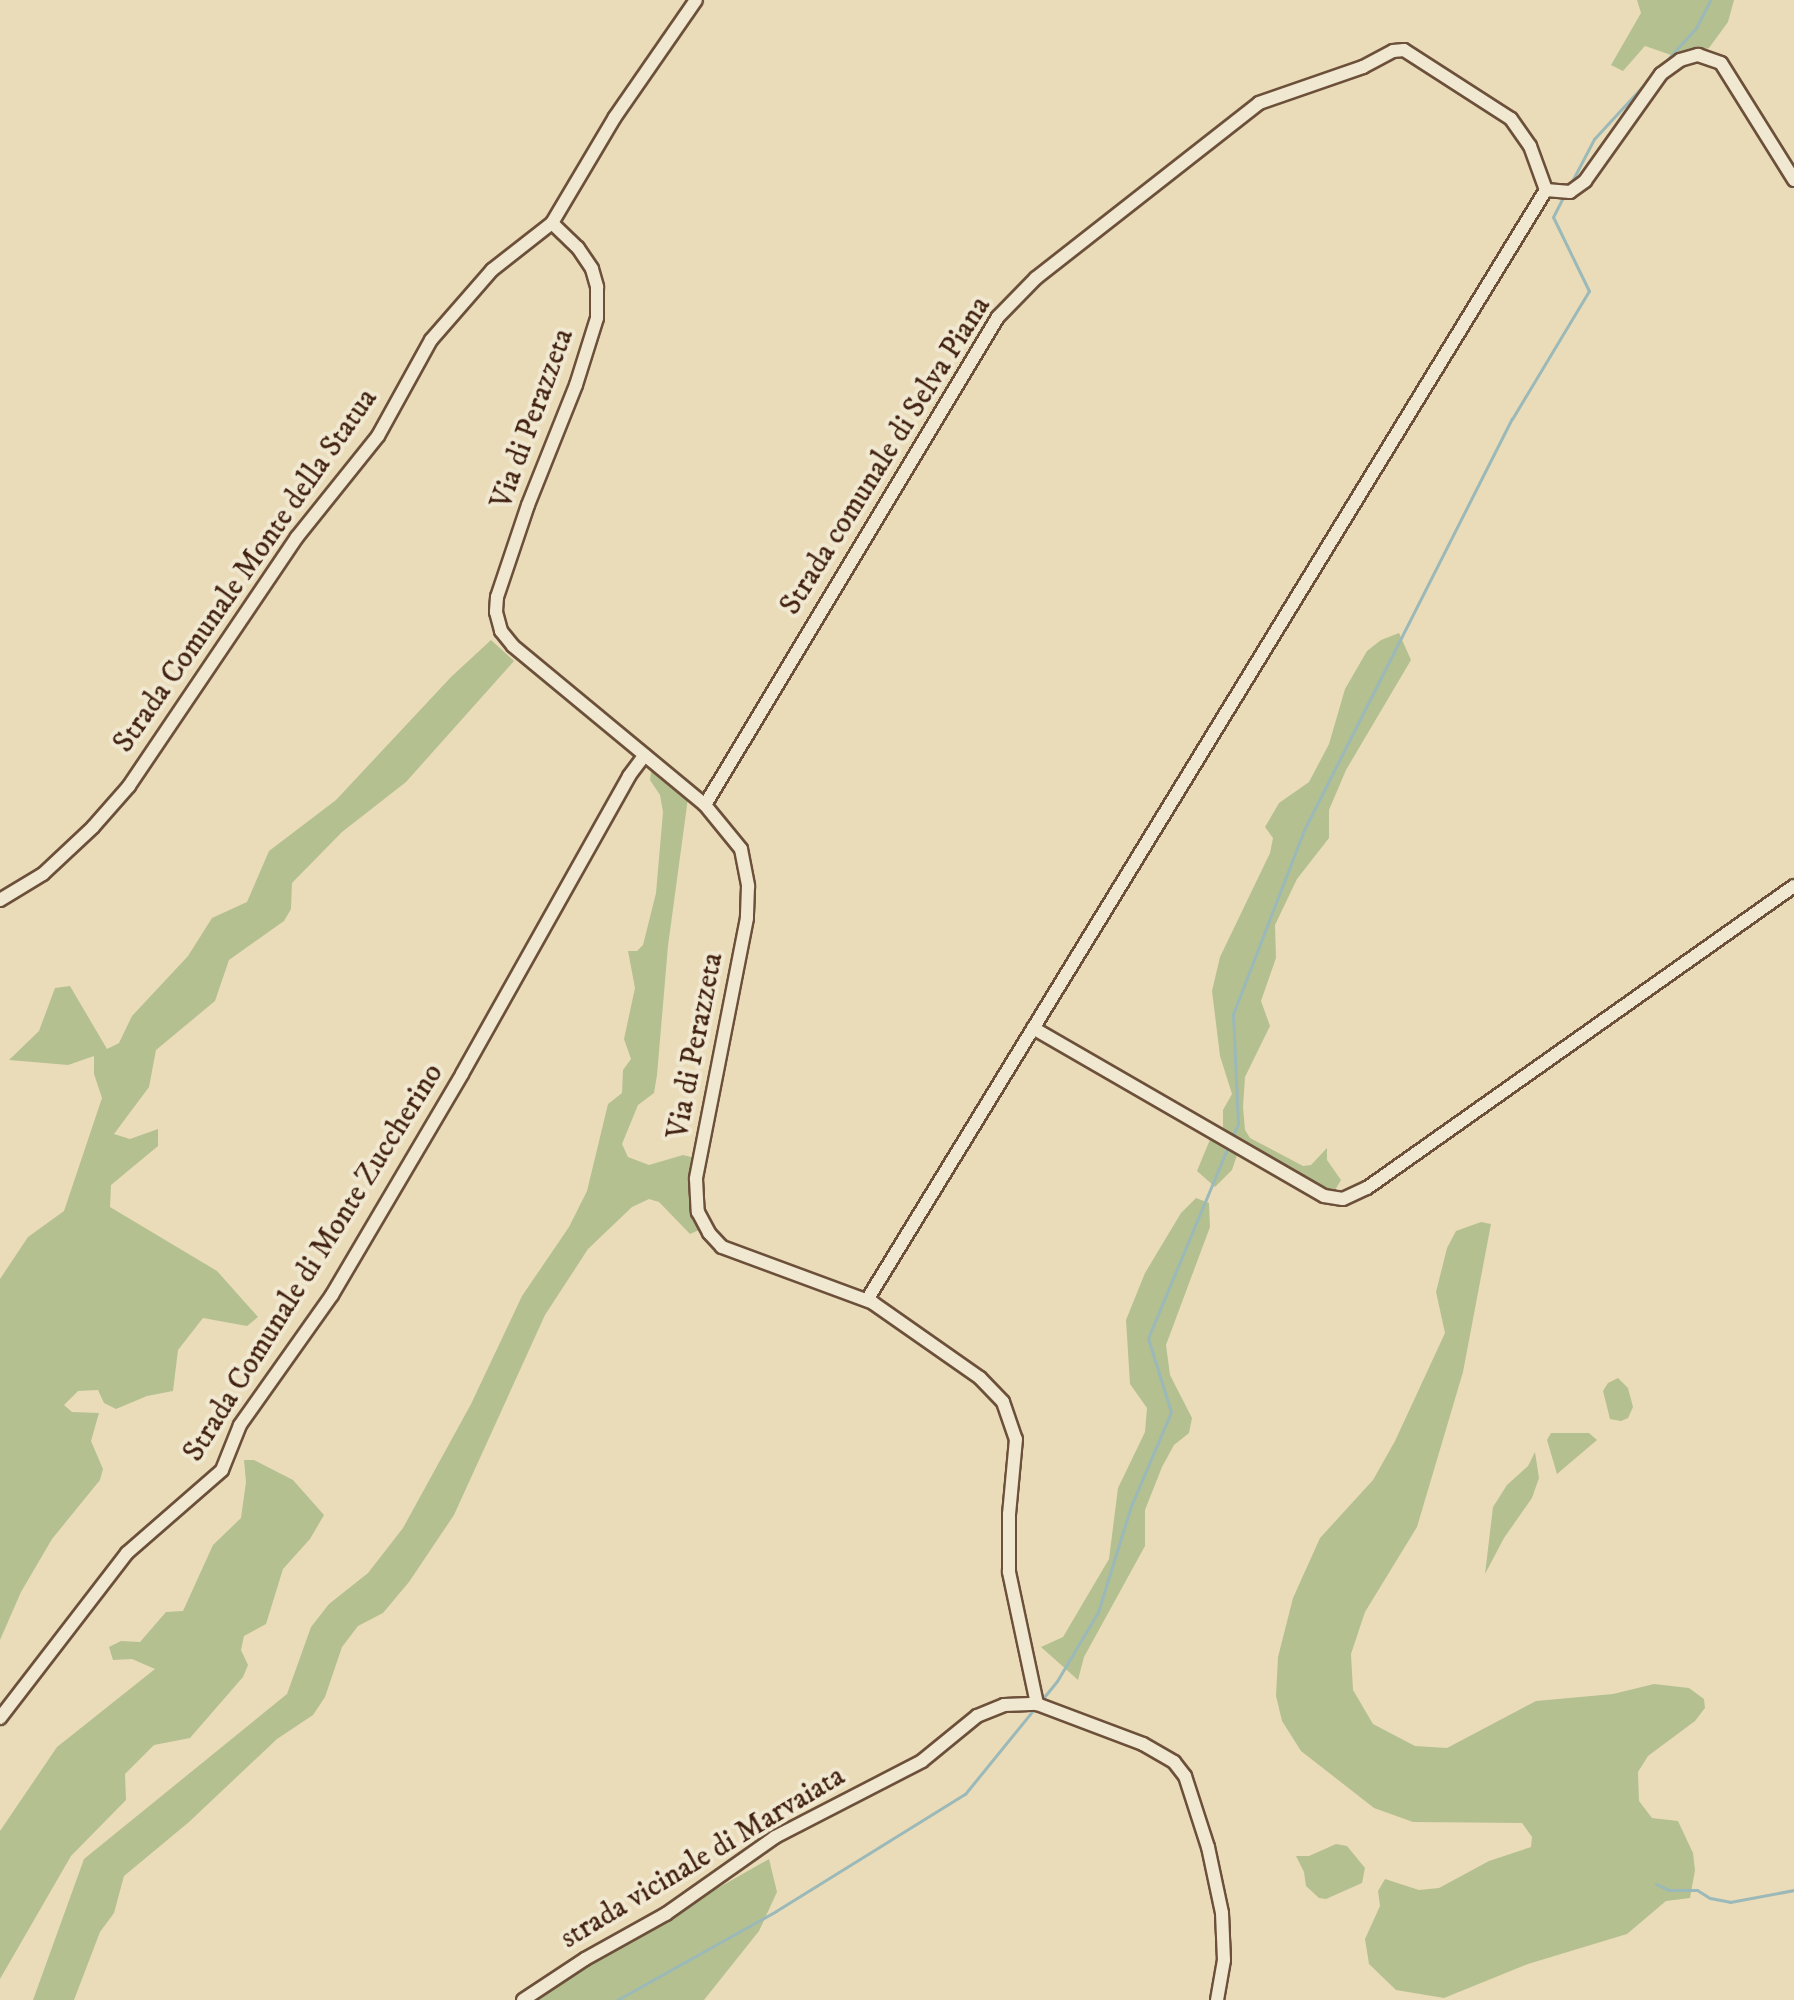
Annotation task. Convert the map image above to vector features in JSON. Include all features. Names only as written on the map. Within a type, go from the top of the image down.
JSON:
[{"type":"street","points":[[552,223],[615,117],[696,0]]},
{"type":"street","name":"Strada comunale di Selva Piana","points":[[705,805],[998,317],[1036,278],[1248,111],[1282,93],[1363,67],[1393,51],[1404,50],[1511,119],[1530,146],[1546,190]]},
{"type":"street","points":[[867,1300],[1546,190],[1570,192],[1580,187],[1661,74],[1680,60],[1698,55],[1721,63],[1794,180]]},
{"type":"street","name":"Via di Perazzeta","points":[[552,223],[578,248],[592,269],[597,287],[597,318],[498,595],[497,617],[501,631],[513,646],[705,805],[741,849],[748,895],[740,953],[696,1179],[698,1212],[711,1237],[728,1250],[867,1300],[980,1378],[1003,1402],[1012,1420],[1017,1444],[1009,1514],[1009,1572],[1037,1704]]},
{"type":"street","name":"Strada Comunale Monte della Statua","points":[[0,900],[43,874],[93,827],[129,786],[297,537],[378,436],[417,361],[438,331],[492,270],[552,223]]},
{"type":"street","name":"Strada Comunale di Monte Zuccherino","points":[[0,1718],[127,1553],[222,1470],[238,1429],[325,1308],[462,1074],[629,776],[645,755]]},
{"type":"street","points":[[1033,1028],[1324,1196],[1343,1199],[1367,1188],[1794,886]]},
{"type":"street","points":[[1037,1704],[1143,1744],[1174,1762],[1185,1776],[1208,1847],[1222,1913],[1224,1960],[1217,2000]]},
{"type":"street","name":"strada vicinale di Marvaiata","points":[[523,2000],[580,1962],[666,1914],[769,1841],[922,1761],[977,1716],[1004,1705],[1037,1704]]},
{"type":"green space","points":[[1637,0],[1734,0],[1728,22],[1709,48],[1677,57],[1645,46],[1623,71],[1611,65],[1641,13]]},
{"type":"green space","points":[[1399,633],[1411,660],[1346,770],[1329,810],[1329,838],[1297,879],[1275,925],[1276,958],[1261,1001],[1270,1026],[1245,1077],[1243,1107],[1245,1130],[1250,1138],[1303,1166],[1311,1165],[1327,1148],[1327,1160],[1341,1180],[1335,1190],[1325,1192],[1223,1128],[1223,1110],[1232,1094],[1220,1056],[1212,991],[1220,957],[1270,853],[1273,838],[1265,827],[1279,803],[1309,782],[1329,744],[1345,689],[1367,651],[1381,640]]},
{"type":"green space","points":[[491,640],[514,661],[406,782],[342,832],[292,883],[291,909],[284,921],[229,960],[215,1001],[156,1050],[149,1087],[114,1134],[130,1139],[158,1129],[158,1146],[111,1185],[110,1207],[217,1271],[258,1317],[247,1326],[203,1318],[178,1350],[173,1391],[147,1396],[116,1409],[104,1403],[98,1390],[78,1391],[64,1405],[72,1412],[99,1413],[91,1441],[103,1469],[100,1480],[52,1539],[21,1592],[0,1640],[0,1279],[28,1237],[64,1211],[102,1098],[94,1074],[94,1056],[68,1065],[9,1060],[39,1031],[55,988],[70,986],[107,1049],[119,1043],[132,1016],[188,956],[212,918],[247,902],[269,851],[336,800],[451,677]]},
{"type":"green space","points":[[656,771],[688,798],[668,946],[654,1093],[638,1105],[622,1144],[628,1157],[649,1165],[683,1155],[691,1157],[689,1195],[699,1230],[690,1234],[659,1202],[649,1199],[632,1207],[588,1249],[545,1315],[454,1515],[409,1582],[383,1613],[358,1626],[342,1647],[325,1697],[313,1715],[277,1739],[189,1822],[124,1876],[114,1913],[100,1932],[74,2000],[33,2000],[84,1859],[287,1694],[311,1627],[329,1604],[368,1573],[403,1528],[471,1404],[522,1296],[569,1227],[587,1191],[608,1104],[622,1093],[623,1070],[631,1059],[624,1039],[635,988],[628,951],[637,951],[643,945],[656,893],[663,812],[660,795],[650,780],[651,772]]},
{"type":"green space","points":[[1211,1137],[1224,1142],[1237,1155],[1232,1170],[1215,1187],[1197,1171]]},
{"type":"green space","points":[[1196,1198],[1209,1203],[1210,1227],[1166,1345],[1170,1375],[1192,1418],[1189,1433],[1174,1445],[1162,1467],[1145,1510],[1145,1546],[1084,1657],[1078,1680],[1041,1647],[1063,1637],[1109,1559],[1118,1488],[1145,1432],[1147,1408],[1130,1384],[1126,1320],[1145,1273],[1181,1213]]},
{"type":"green space","points":[[1481,1222],[1491,1224],[1463,1372],[1417,1527],[1365,1612],[1351,1654],[1353,1690],[1373,1724],[1415,1746],[1447,1748],[1536,1701],[1613,1694],[1654,1684],[1689,1688],[1704,1699],[1705,1708],[1695,1721],[1648,1756],[1638,1772],[1639,1801],[1652,1818],[1678,1821],[1693,1853],[1695,1870],[1690,1898],[1666,1901],[1627,1934],[1528,1964],[1444,1998],[1396,1990],[1369,1964],[1365,1939],[1380,1906],[1378,1891],[1385,1879],[1419,1890],[1439,1888],[1489,1861],[1531,1847],[1532,1837],[1522,1823],[1413,1822],[1374,1808],[1301,1751],[1282,1721],[1276,1696],[1278,1657],[1293,1598],[1320,1538],[1373,1480],[1395,1441],[1445,1333],[1436,1292],[1447,1248],[1456,1231]]},
{"type":"green space","points":[[1618,1378],[1628,1388],[1633,1407],[1628,1418],[1621,1421],[1610,1419],[1603,1391],[1608,1383]]},
{"type":"green space","points":[[1551,1433],[1589,1433],[1597,1440],[1557,1474],[1547,1440]]},
{"type":"green space","points":[[1535,1452],[1539,1478],[1532,1498],[1504,1538],[1485,1574],[1493,1507],[1507,1485],[1528,1466]]},
{"type":"green space","points":[[244,1460],[254,1460],[293,1480],[324,1515],[310,1539],[283,1569],[266,1624],[244,1636],[241,1650],[248,1665],[243,1677],[190,1738],[154,1745],[125,1774],[126,1800],[71,1856],[0,1979],[0,1831],[57,1747],[155,1669],[132,1659],[113,1660],[109,1647],[121,1641],[140,1642],[166,1612],[183,1611],[213,1545],[241,1518],[246,1482]]},
{"type":"green space","points":[[1336,1844],[1347,1846],[1365,1868],[1362,1883],[1326,1899],[1319,1898],[1306,1886],[1304,1872],[1296,1856],[1309,1856]]},
{"type":"green space","points":[[769,1859],[777,1892],[759,1931],[704,2000],[533,2000],[604,1953]]},
{"type":"waterway","points":[[1658,70],[1696,28],[1710,0]]},
{"type":"waterway","points":[[1569,187],[1594,139],[1653,75]]},
{"type":"waterway","points":[[1232,1137],[1238,1124],[1233,1014],[1304,830],[1512,419],[1589,291],[1553,217],[1563,197]]},
{"type":"waterway","points":[[1040,1702],[1057,1681],[1098,1612],[1131,1506],[1171,1412],[1148,1338],[1229,1144]]},
{"type":"waterway","points":[[617,2000],[776,1911],[965,1794],[1035,1708]]},
{"type":"waterway","points":[[1656,1884],[1669,1890],[1697,1890],[1710,1898],[1730,1902],[1794,1890]]}]
